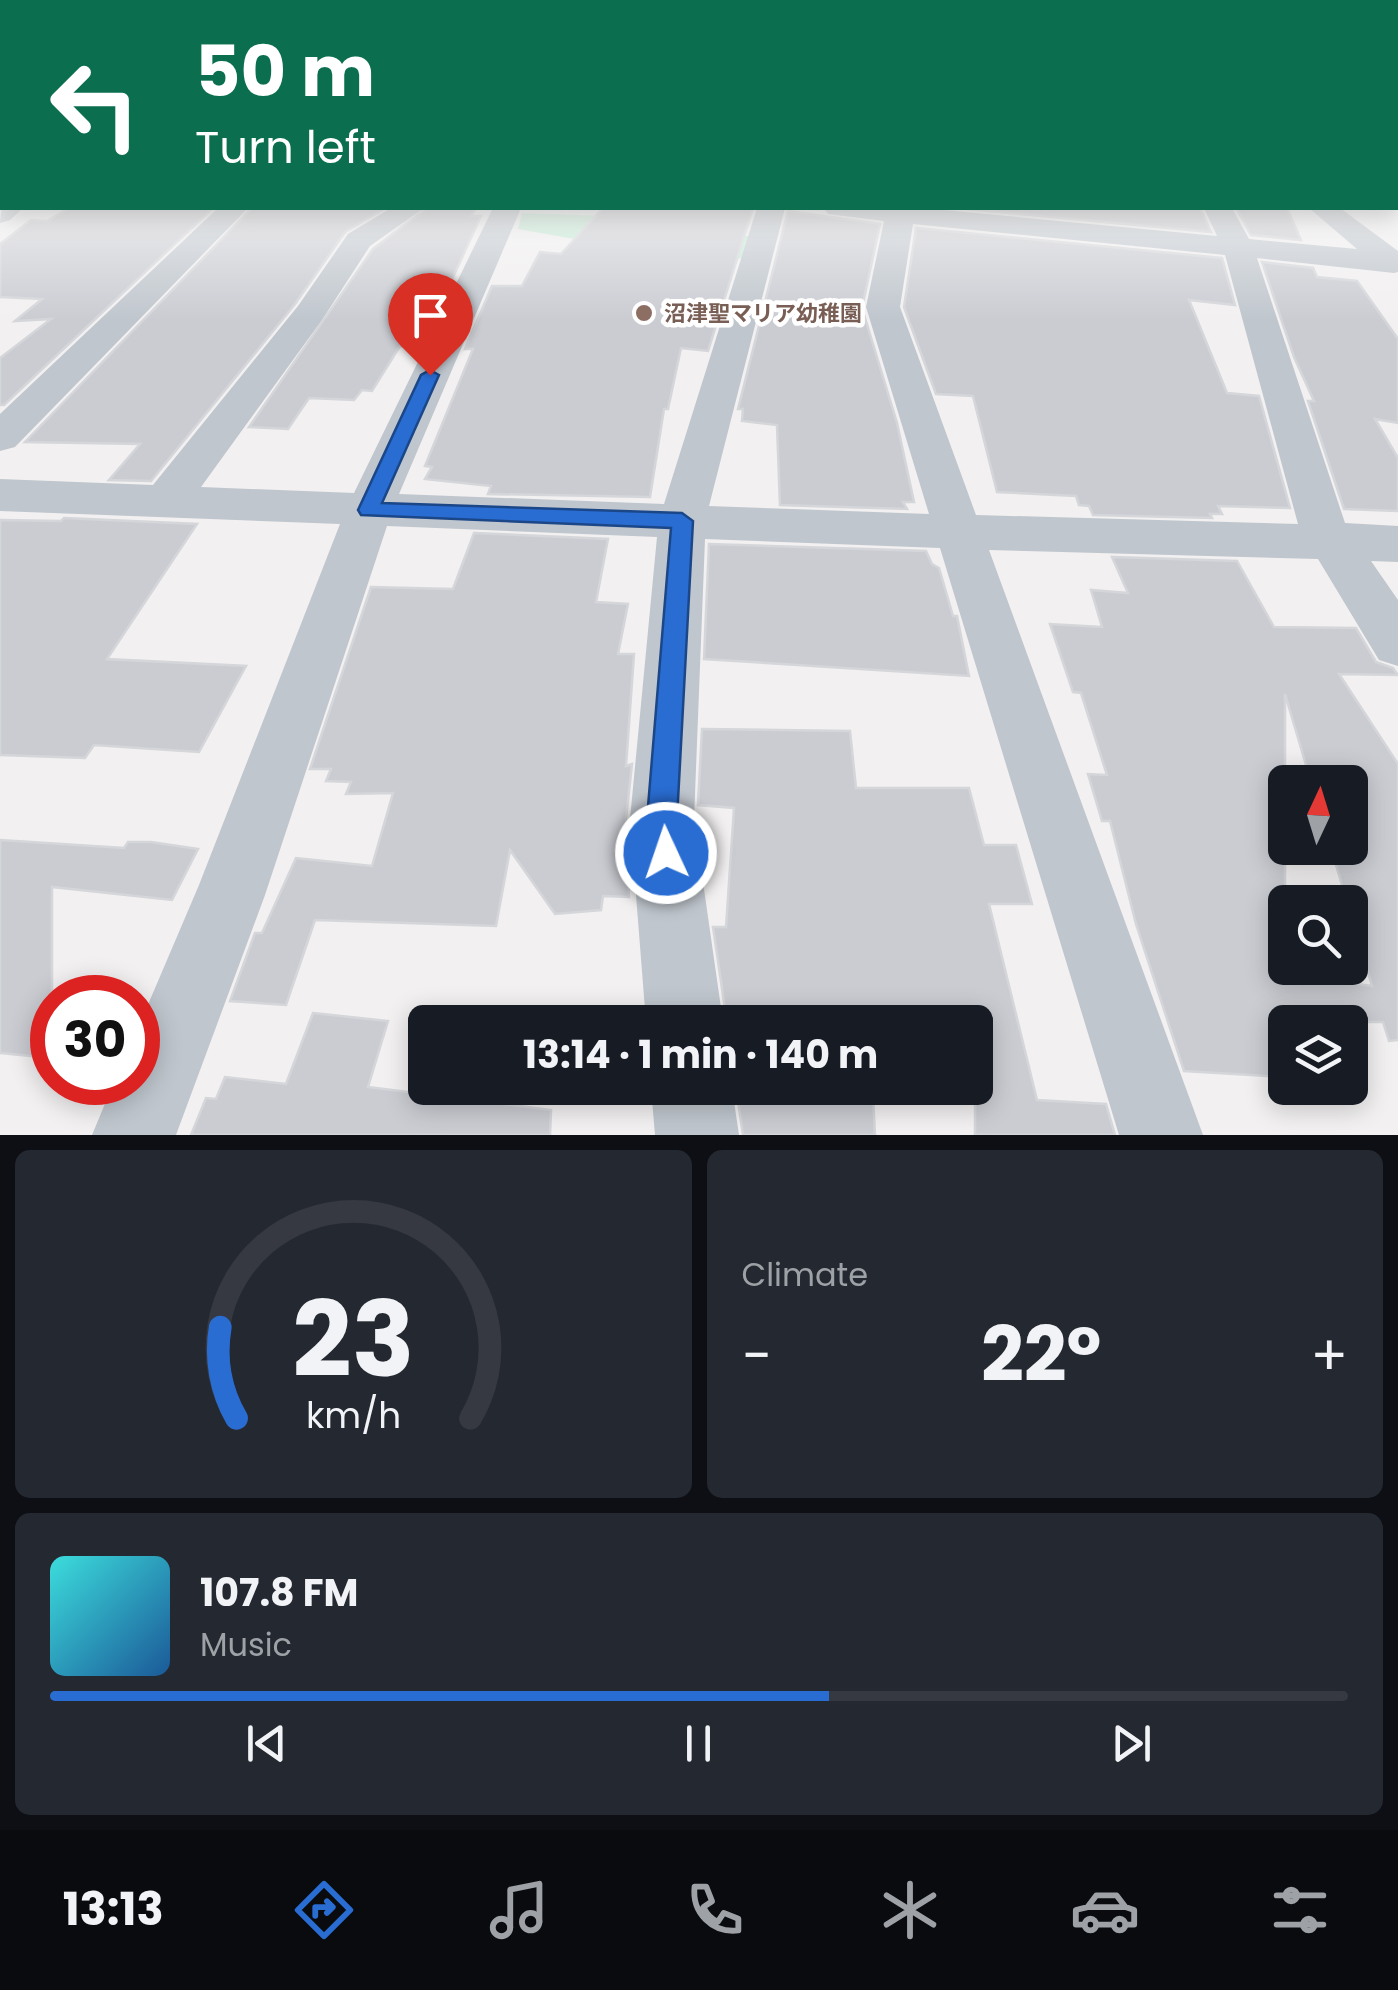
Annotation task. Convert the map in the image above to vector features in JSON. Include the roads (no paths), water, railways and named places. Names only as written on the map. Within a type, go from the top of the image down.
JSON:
[{"type":"street","points":[[0,438],[227,215]]},
{"type":"street","points":[[166,501],[310,313],[359,240],[399,215]]},
{"type":"street","points":[[134,1135],[230,895],[369,510],[504,215]]},
{"type":"street","points":[[682,1005],[662,819],[682,521],[769,215]]},
{"type":"street","points":[[900,215],[883,308],[1161,1135]]},
{"type":"street","points":[[933,215],[1070,219],[1238,248],[1396,254]]},
{"type":"street","points":[[1221,215],[1238,248],[1322,526],[1398,644]]},
{"type":"street","points":[[1333,215],[1396,254]]},
{"type":"street","points":[[0,495],[956,532],[1398,544]]},
{"type":"street","points":[[694,1105],[697,1135]]},
{"type":"place","name":"沼津聖マリア幼稚園","points":[[644,313]]}]
